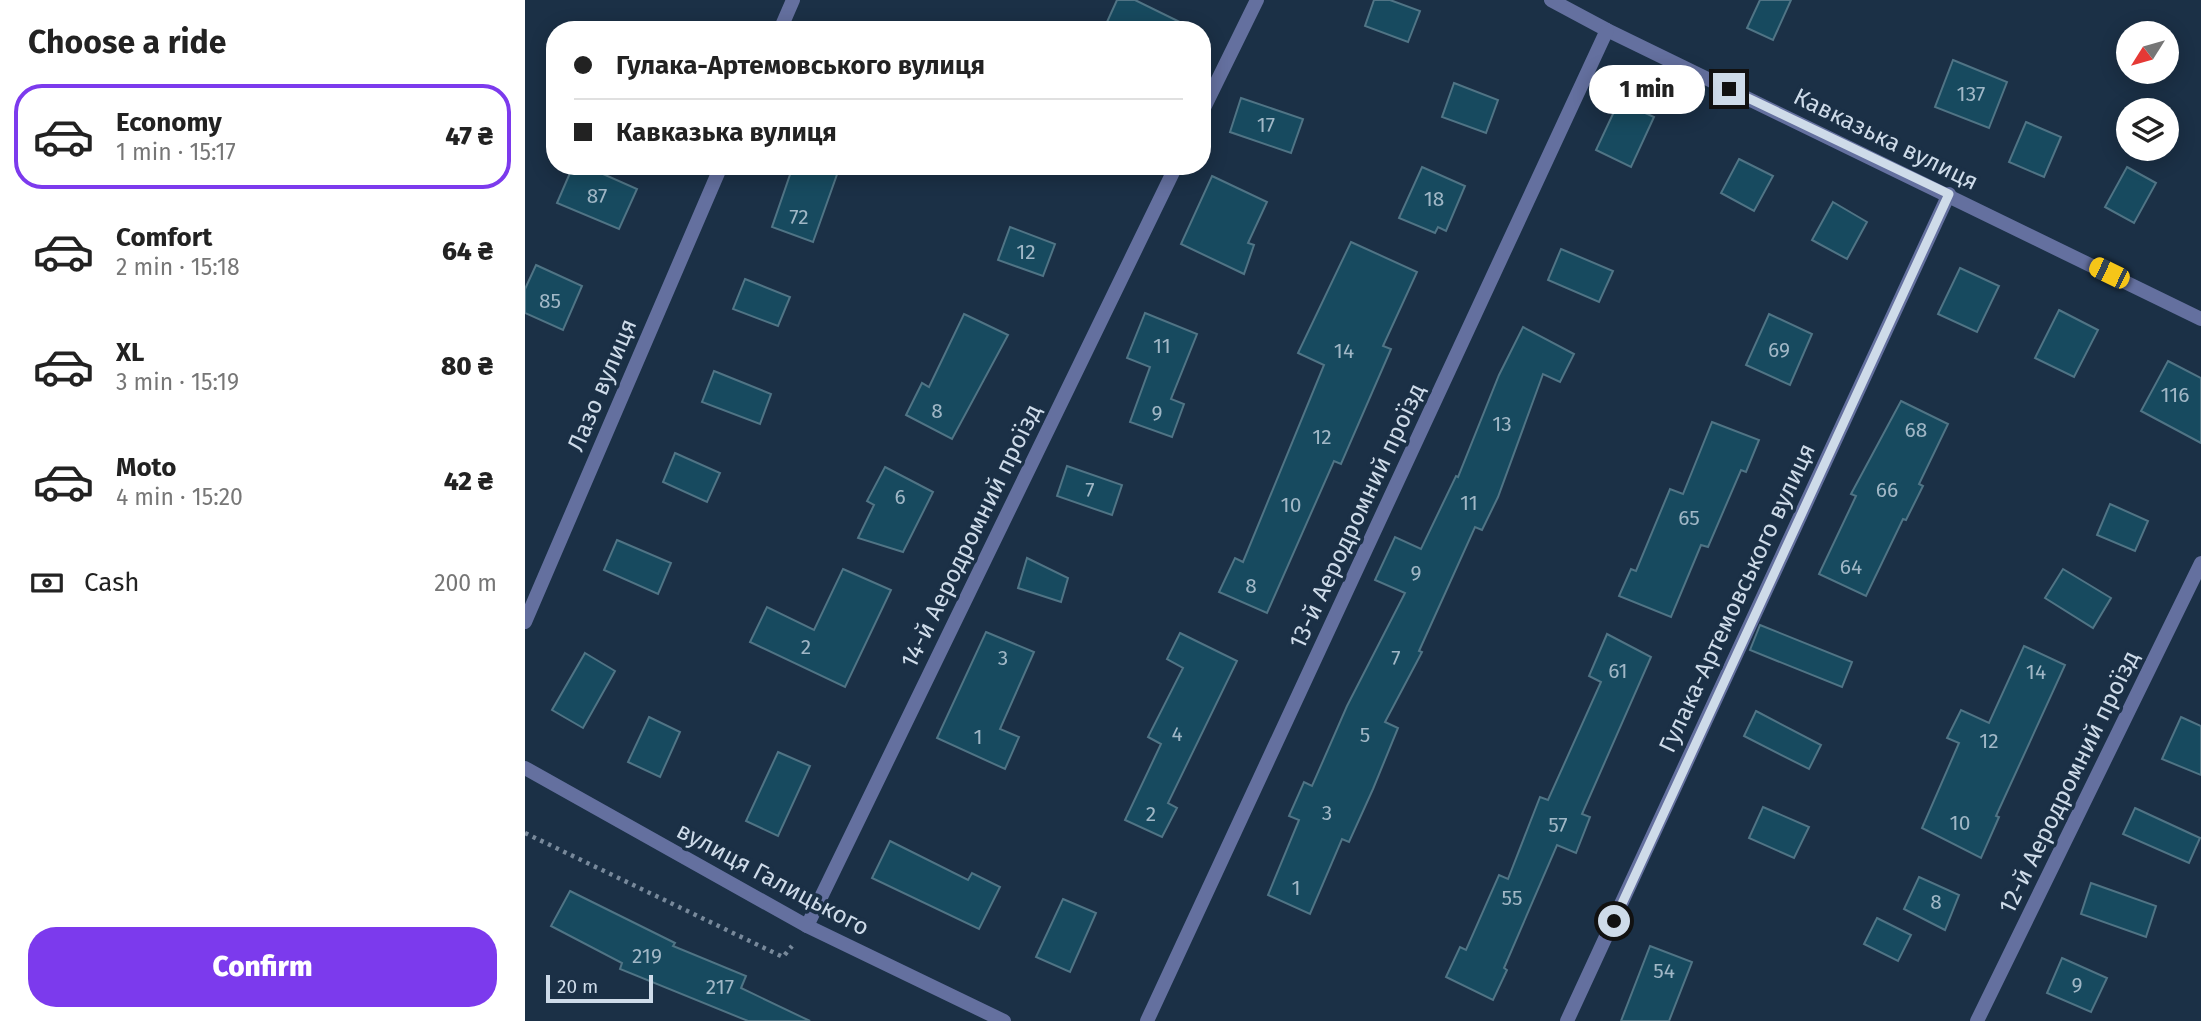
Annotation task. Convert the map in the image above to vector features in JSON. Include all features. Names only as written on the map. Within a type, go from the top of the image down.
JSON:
[{"type":"street","points":[[784,21],[793,0]]},
{"type":"street","points":[[1211,95],[1257,0]]},
{"type":"street","name":"Кавказька вулиця","points":[[1551,0],[2201,319]]},
{"type":"street","name":"13-й Аеродромний проїзд","points":[[1147,1021],[1608,30]]},
{"type":"street","name":"Лазо вулиця","points":[[525,622],[717,175]]},
{"type":"street","name":"14-й Аеродромний проїзд","points":[[807,926],[1172,175]]},
{"type":"street","name":"Гулака-Артемовського вулиця","points":[[1567,1021],[1949,194]]},
{"type":"street","name":"12-й Аеродромний проїзд","points":[[1977,1021],[2201,562]]},
{"type":"street","name":"вулиця Галицького","points":[[525,768],[807,926],[1004,1021]]},
{"type":"path","points":[[525,833],[783,957],[807,926]]},
{"type":"building","points":[[1117,0],[1135,0],[1178,21],[1107,21]]},
{"type":"building","points":[[1374,0],[1390,0],[1420,11],[1408,42],[1365,26]]},
{"type":"building","points":[[1760,0],[1791,0],[1773,40],[1747,28]]},
{"type":"building","points":[[1953,60],[2007,82],[1989,128],[1935,107]]},
{"type":"building","points":[[1454,83],[1498,100],[1486,133],[1442,117]]},
{"type":"building","points":[[1241,98],[1303,119],[1291,153],[1230,132]]},
{"type":"building","points":[[1619,101],[1654,117],[1631,167],[1596,150]]},
{"type":"building","points":[[2026,122],[2061,137],[2044,177],[2009,162]]},
{"type":"building","points":[[1739,159],[1773,176],[1754,211],[1721,193]]},
{"type":"building","points":[[1422,167],[1465,186],[1446,231],[1438,227],[1435,233],[1399,218]]},
{"type":"building","points":[[2127,167],[2156,183],[2134,223],[2105,207]]},
{"type":"building","points":[[569,175],[605,175],[637,189],[619,229],[557,203]]},
{"type":"building","points":[[790,175],[837,175],[813,242],[772,227]]},
{"type":"building","points":[[1212,176],[1267,202],[1248,243],[1254,245],[1244,274],[1181,244]]},
{"type":"building","points":[[1833,202],[1867,222],[1847,259],[1812,240]]},
{"type":"building","points":[[1010,227],[1055,244],[1043,276],[998,260]]},
{"type":"building","points":[[1351,242],[1417,272],[1383,346],[1391,349],[1341,464],[1334,461],[1267,613],[1219,592],[1235,558],[1243,562],[1324,365],[1298,353]]},
{"type":"building","points":[[1561,249],[1613,271],[1599,302],[1548,280]]},
{"type":"building","points":[[536,265],[582,286],[563,330],[525,313],[525,289]]},
{"type":"building","points":[[1960,268],[1999,286],[1977,332],[1938,314]]},
{"type":"building","points":[[745,279],[790,297],[778,326],[733,309]]},
{"type":"building","points":[[2059,310],[2098,330],[2074,377],[2035,358]]},
{"type":"building","points":[[1145,313],[1197,334],[1171,399],[1184,404],[1172,437],[1130,422],[1150,367],[1127,358]]},
{"type":"building","points":[[964,314],[1008,335],[952,439],[906,415],[922,383],[929,387]]},
{"type":"building","points":[[1769,314],[1812,334],[1790,385],[1746,365]]},
{"type":"building","points":[[1523,327],[1574,354],[1560,382],[1543,374],[1498,497],[1482,530],[1475,527],[1419,651],[1422,652],[1385,722],[1398,728],[1373,789],[1349,842],[1342,839],[1310,914],[1268,895],[1299,820],[1289,816],[1304,782],[1312,786],[1347,706],[1405,593],[1375,580],[1395,537],[1421,549],[1456,476],[1458,477],[1499,375]]},
{"type":"building","points":[[2168,361],[2201,378],[2201,443],[2141,411]]},
{"type":"building","points":[[714,371],[771,394],[760,424],[702,402]]},
{"type":"building","points":[[1901,401],[1948,424],[1919,484],[1923,486],[1906,520],[1903,519],[1866,596],[1819,574],[1856,496],[1851,494]]},
{"type":"building","points":[[1712,422],[1759,440],[1746,472],[1741,470],[1708,547],[1701,545],[1671,617],[1619,596],[1631,569],[1636,571],[1670,489],[1683,494]]},
{"type":"building","points":[[675,453],[720,473],[707,502],[663,482]]},
{"type":"building","points":[[1067,466],[1122,485],[1112,515],[1057,496]]},
{"type":"building","points":[[885,467],[933,492],[903,552],[858,538],[874,505],[867,501]]},
{"type":"building","points":[[2110,504],[2148,521],[2135,551],[2097,535]]},
{"type":"building","points":[[617,540],[671,563],[658,594],[604,570]]},
{"type":"building","points":[[1027,558],[1068,578],[1061,602],[1018,588]]},
{"type":"building","points":[[843,569],[891,590],[845,687],[750,642],[767,607],[814,630]]},
{"type":"building","points":[[2063,569],[2111,598],[2093,628],[2045,598]]},
{"type":"building","points":[[1760,625],[1852,662],[1842,687],[1750,650]]},
{"type":"building","points":[[986,632],[1034,652],[1000,729],[1019,737],[1005,769],[937,738]]},
{"type":"building","points":[[1180,633],[1237,661],[1168,803],[1177,808],[1162,837],[1125,820],[1161,744],[1148,737],[1183,668],[1167,659]]},
{"type":"building","points":[[1607,634],[1651,657],[1582,814],[1590,817],[1576,853],[1557,845],[1493,1000],[1446,977],[1460,947],[1466,950],[1499,875],[1508,879],[1540,797],[1548,800],[1601,682],[1589,676]]},
{"type":"building","points":[[2024,646],[2065,665],[1996,816],[1999,817],[1981,858],[1922,828],[1959,743],[1947,738],[1961,710],[1989,723]]},
{"type":"building","points":[[585,653],[615,671],[583,728],[552,710]]},
{"type":"building","points":[[1756,711],[1821,745],[1809,769],[1744,736]]},
{"type":"building","points":[[649,717],[680,732],[660,777],[628,762]]},
{"type":"building","points":[[2181,717],[2201,726],[2201,775],[2162,759]]},
{"type":"building","points":[[778,752],[810,766],[778,836],[746,821]]},
{"type":"building","points":[[1763,807],[1809,827],[1794,858],[1749,838]]},
{"type":"building","points":[[2135,808],[2200,838],[2189,863],[2123,834]]},
{"type":"building","points":[[890,841],[968,880],[972,873],[1000,887],[979,929],[872,878]]},
{"type":"building","points":[[1919,877],[1959,895],[1945,930],[1904,909]]},
{"type":"building","points":[[2091,883],[2156,906],[2146,937],[2081,914]]},
{"type":"building","points":[[570,891],[675,943],[673,946],[746,976],[741,988],[810,1021],[748,1021],[620,969],[622,963],[551,926]]},
{"type":"building","points":[[1063,899],[1096,913],[1070,972],[1036,957]]},
{"type":"building","points":[[1877,918],[1911,935],[1898,961],[1864,944]]},
{"type":"building","points":[[1650,946],[1692,962],[1669,1021],[1621,1021]]},
{"type":"building","points":[[2062,958],[2107,978],[2091,1012],[2047,993]]},
{"type":"route","points":[[1614,921],[1949,194],[1729,89]]}]
